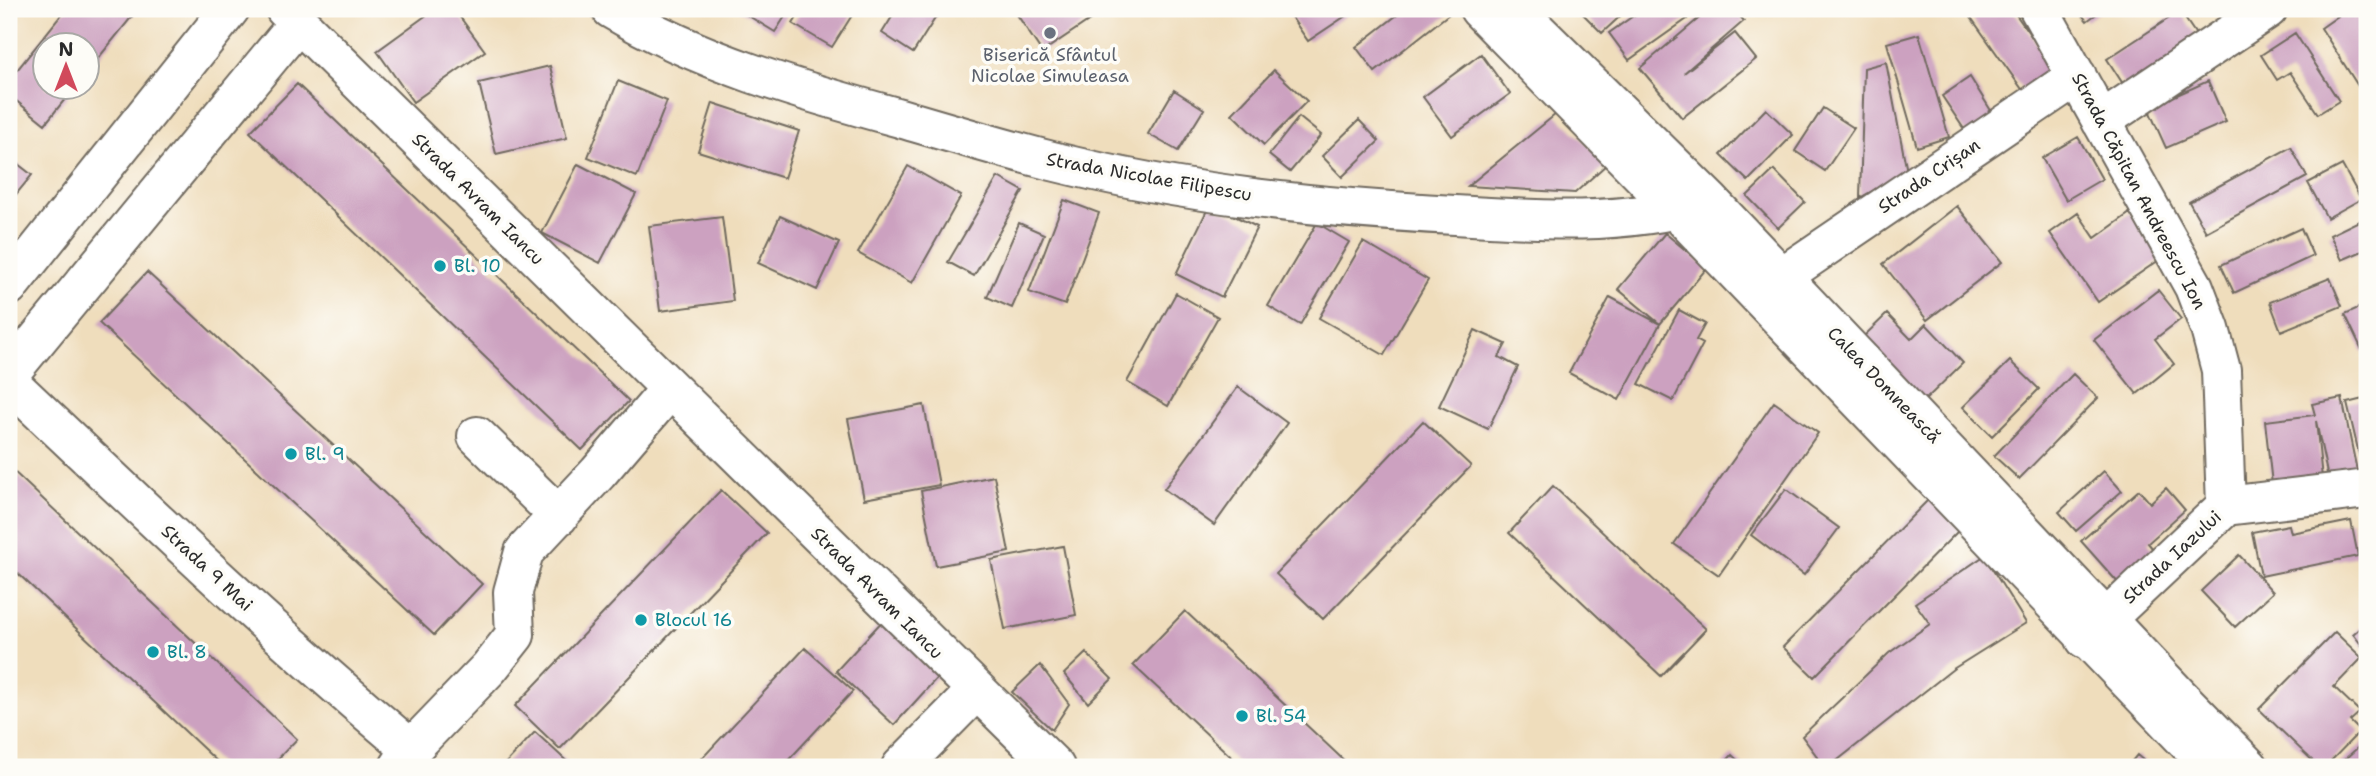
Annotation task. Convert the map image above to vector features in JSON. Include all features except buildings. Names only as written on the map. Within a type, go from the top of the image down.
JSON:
[{"type":"street","points":[[9,286],[230,9]]},
{"type":"street","name":"Strada Nicolae Filipescu","points":[[611,9],[637,24],[733,67],[822,97],[1054,161],[1143,180],[1234,194],[1381,211],[1526,219],[1600,218],[1693,206]]},
{"type":"street","name":"Calea Domnească","points":[[1479,9],[1693,206],[1782,277],[2096,629],[2211,767]]},
{"type":"street","name":"Calea Domnească","points":[[1515,9],[1693,206],[2096,629],[2249,767]]},
{"type":"street","name":"Strada Căpitan Andreescu Ion","points":[[2039,9],[2194,287],[2210,328],[2221,370],[2226,506]]},
{"type":"street","points":[[2101,121],[2268,9]]},
{"type":"street","points":[[9,374],[112,249],[292,15]]},
{"type":"street","name":"Strada Avram Iancu","points":[[292,15],[1055,767]]},
{"type":"street","name":"Strada Crișan","points":[[1782,277],[2077,76]]},
{"type":"street","points":[[69,211],[112,249]]},
{"type":"street","name":"Strada 9 Mai","points":[[9,382],[196,559],[350,698],[405,758]]},
{"type":"street","points":[[405,758],[489,668],[515,635],[513,592],[524,552],[670,389]]},
{"type":"street","points":[[477,436],[559,516]]},
{"type":"street","name":"Strada Iazului","points":[[2096,629],[2226,506],[2367,489]]},
{"type":"street","points":[[901,767],[976,691]]},
{"type":"place","name":"Biserică Sfântul Nicolae Simuleasa","points":[[1050,33]]},
{"type":"place","name":"Bl. 10","points":[[440,266]]},
{"type":"place","name":"Bl. 9","points":[[291,454]]},
{"type":"place","name":"Blocul 16","points":[[641,620]]},
{"type":"place","name":"Bl. 8","points":[[153,652]]},
{"type":"place","name":"Bl. 54","points":[[1242,716]]}]
